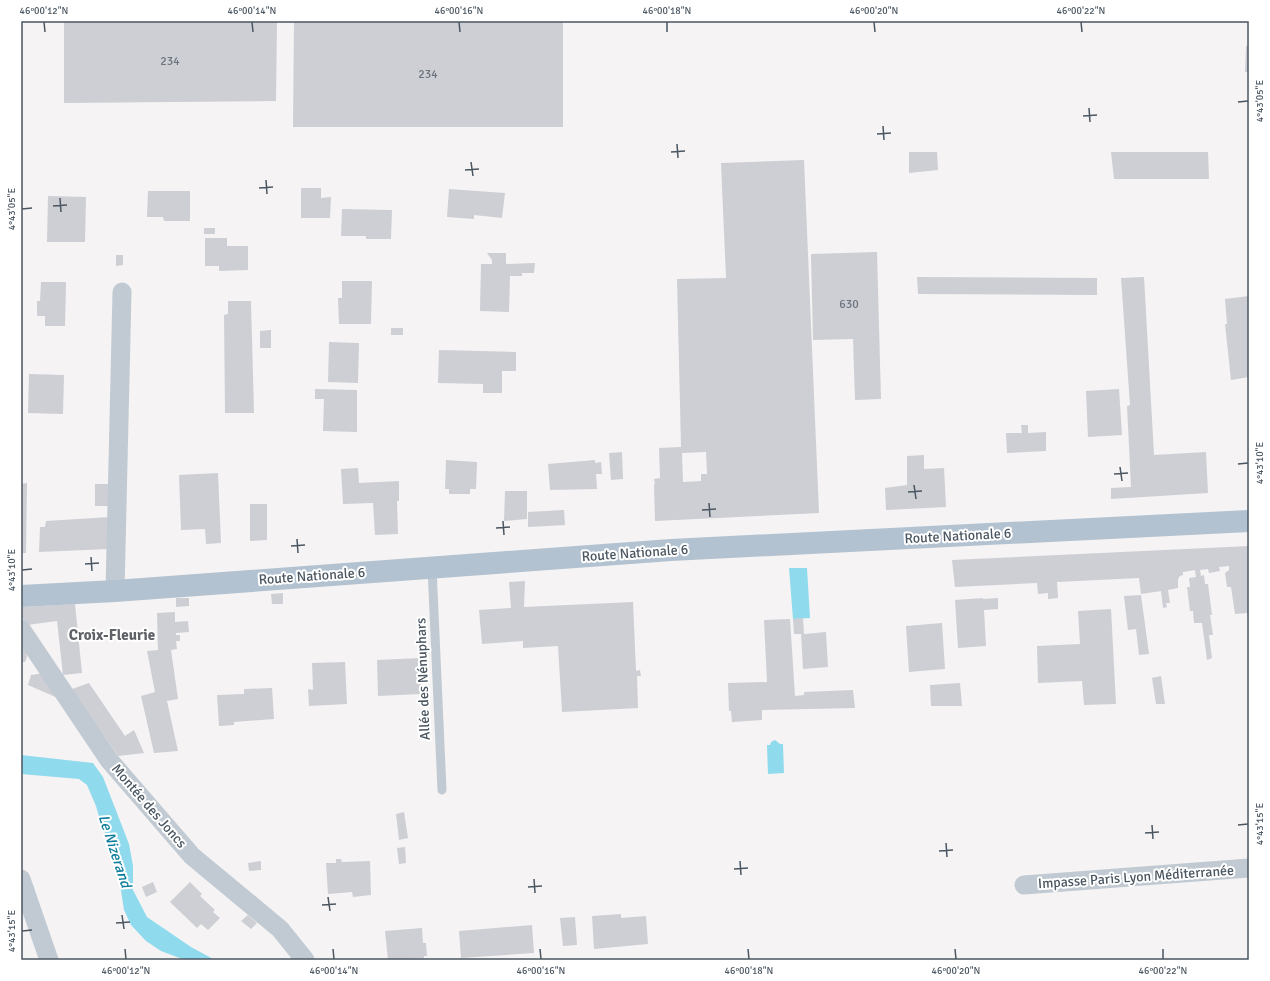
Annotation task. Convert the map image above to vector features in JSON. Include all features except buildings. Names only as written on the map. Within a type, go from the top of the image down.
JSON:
[{"type":"main road","name":"Route Nationale 6","points":[[21,596],[671,550],[1249,521]]},
{"type":"street","points":[[115,590],[122,292]]},
{"type":"street","name":"Montée des Joncs","points":[[21,629],[110,760],[192,856],[280,929],[305,960]]},
{"type":"street","name":"Impasse Paris Lyon Méditerranée","points":[[1024,885],[1249,868]]},
{"type":"street","points":[[21,879],[49,960]]},
{"type":"lane","name":"Allée des Nénuphars","points":[[432,568],[442,790]]},
{"type":"water","points":[[789,568],[807,568],[810,618],[793,619]]},
{"type":"water","points":[[775,740],[780,744],[783,744],[784,773],[768,774],[767,745],[770,745],[771,742]]},
{"type":"water","name":"Le Nizerand","points":[[21,755],[93,763],[103,777],[129,844],[133,866],[133,890],[147,917],[191,947],[215,960],[185,960],[161,951],[146,941],[131,925],[124,910],[120,884],[119,863],[101,824],[96,806],[87,785],[79,779],[21,774]]},
{"type":"district","name":"Croix-Fleurie","points":[[112,635]]}]
